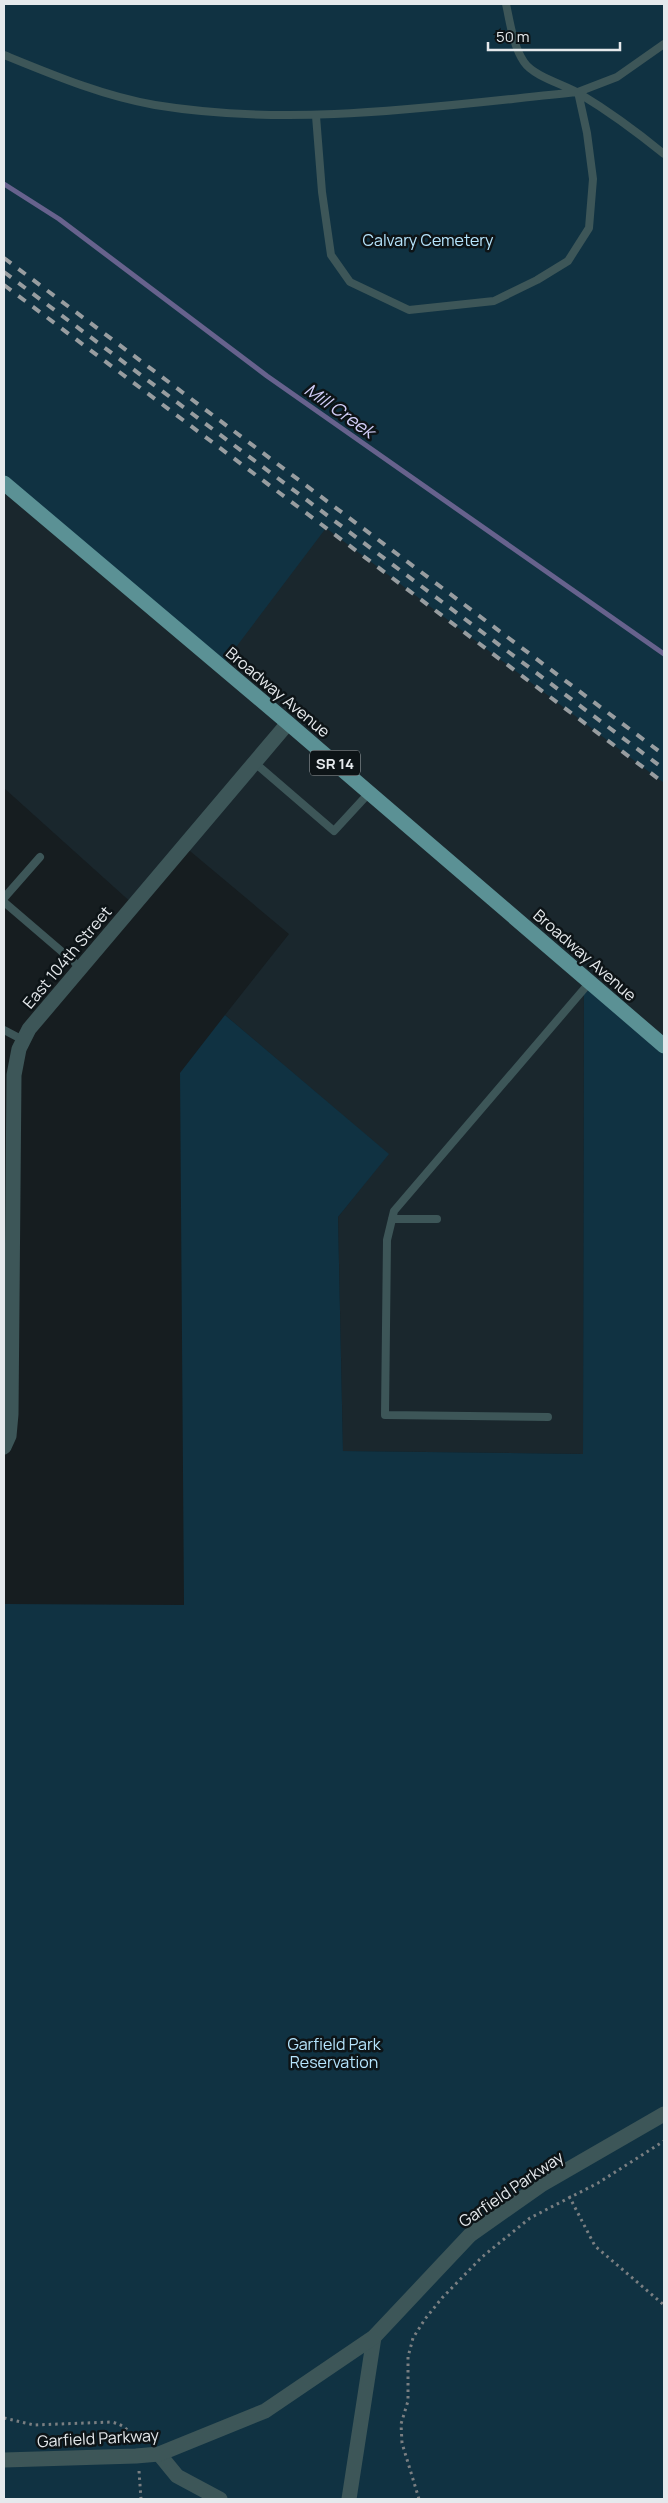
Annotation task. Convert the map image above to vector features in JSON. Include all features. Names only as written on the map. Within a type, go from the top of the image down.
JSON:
[{"type":"main road","name":"Broadway Avenue","points":[[4,483],[288,723],[664,1046]]},
{"type":"street","name":"East 104th Street","points":[[4,1447],[9,1436],[11,1414],[14,1075],[18,1049],[29,1029],[288,723]]},
{"type":"street","name":"Garfield Parkway","points":[[4,2460],[159,2454],[265,2411],[374,2338],[470,2235],[541,2185],[664,2114]]},
{"type":"street","points":[[349,2499],[374,2338]]},
{"type":"street","points":[[159,2454],[177,2476],[220,2499]]},
{"type":"lane","points":[[506,4],[513,36],[524,63],[554,83],[578,92],[628,124],[664,154]]},
{"type":"lane","points":[[4,56],[82,86],[153,104],[223,114],[316,116],[578,92],[617,77],[664,44]]},
{"type":"lane","points":[[316,116],[322,192],[331,255],[350,282],[409,310],[494,301],[568,262],[589,228],[593,179],[587,133],[578,92]]},
{"type":"lane","points":[[254,763],[334,831],[369,793]]},
{"type":"lane","points":[[4,898],[40,858]]},
{"type":"lane","points":[[4,902],[81,968]]},
{"type":"lane","points":[[548,1417],[385,1415],[387,1240],[394,1211],[590,982]]},
{"type":"lane","points":[[4,1030],[23,1040]]},
{"type":"lane","points":[[392,1219],[437,1219]]},
{"type":"path","points":[[419,2499],[402,2443],[401,2424],[408,2401],[408,2357],[413,2338],[442,2298],[482,2257],[530,2218],[569,2196],[598,2183],[664,2141]]},
{"type":"path","points":[[569,2196],[595,2246],[664,2305]]},
{"type":"path","points":[[4,2418],[34,2425],[112,2422],[122,2424],[129,2430],[132,2438]]},
{"type":"path","points":[[141,2481],[141,2499]]},
{"type":"shaded area","points":[[70,321],[664,769],[664,1046],[584,982],[583,1454],[343,1451],[338,1217],[388,1154],[225,1015],[289,934],[184,846],[134,905],[4,788],[4,409]]},
{"type":"green space","name":"Calvary Cemetery","points":[[4,4],[664,4],[664,783],[326,528],[221,667],[4,483]]},
{"type":"green space","name":"Garfield Park Reservation","points":[[584,981],[664,1046],[664,2499],[4,2499],[4,1604],[184,1605],[180,1073],[225,1015],[389,1154],[338,1217],[343,1451],[583,1454]]},
{"type":"waterway","name":"Mill Creek","points":[[4,184],[59,219],[267,376],[664,654]]},
{"type":"railway","points":[[4,258],[664,755]]},
{"type":"railway","points":[[4,272],[664,769]]},
{"type":"railway","points":[[4,285],[664,783]]}]
